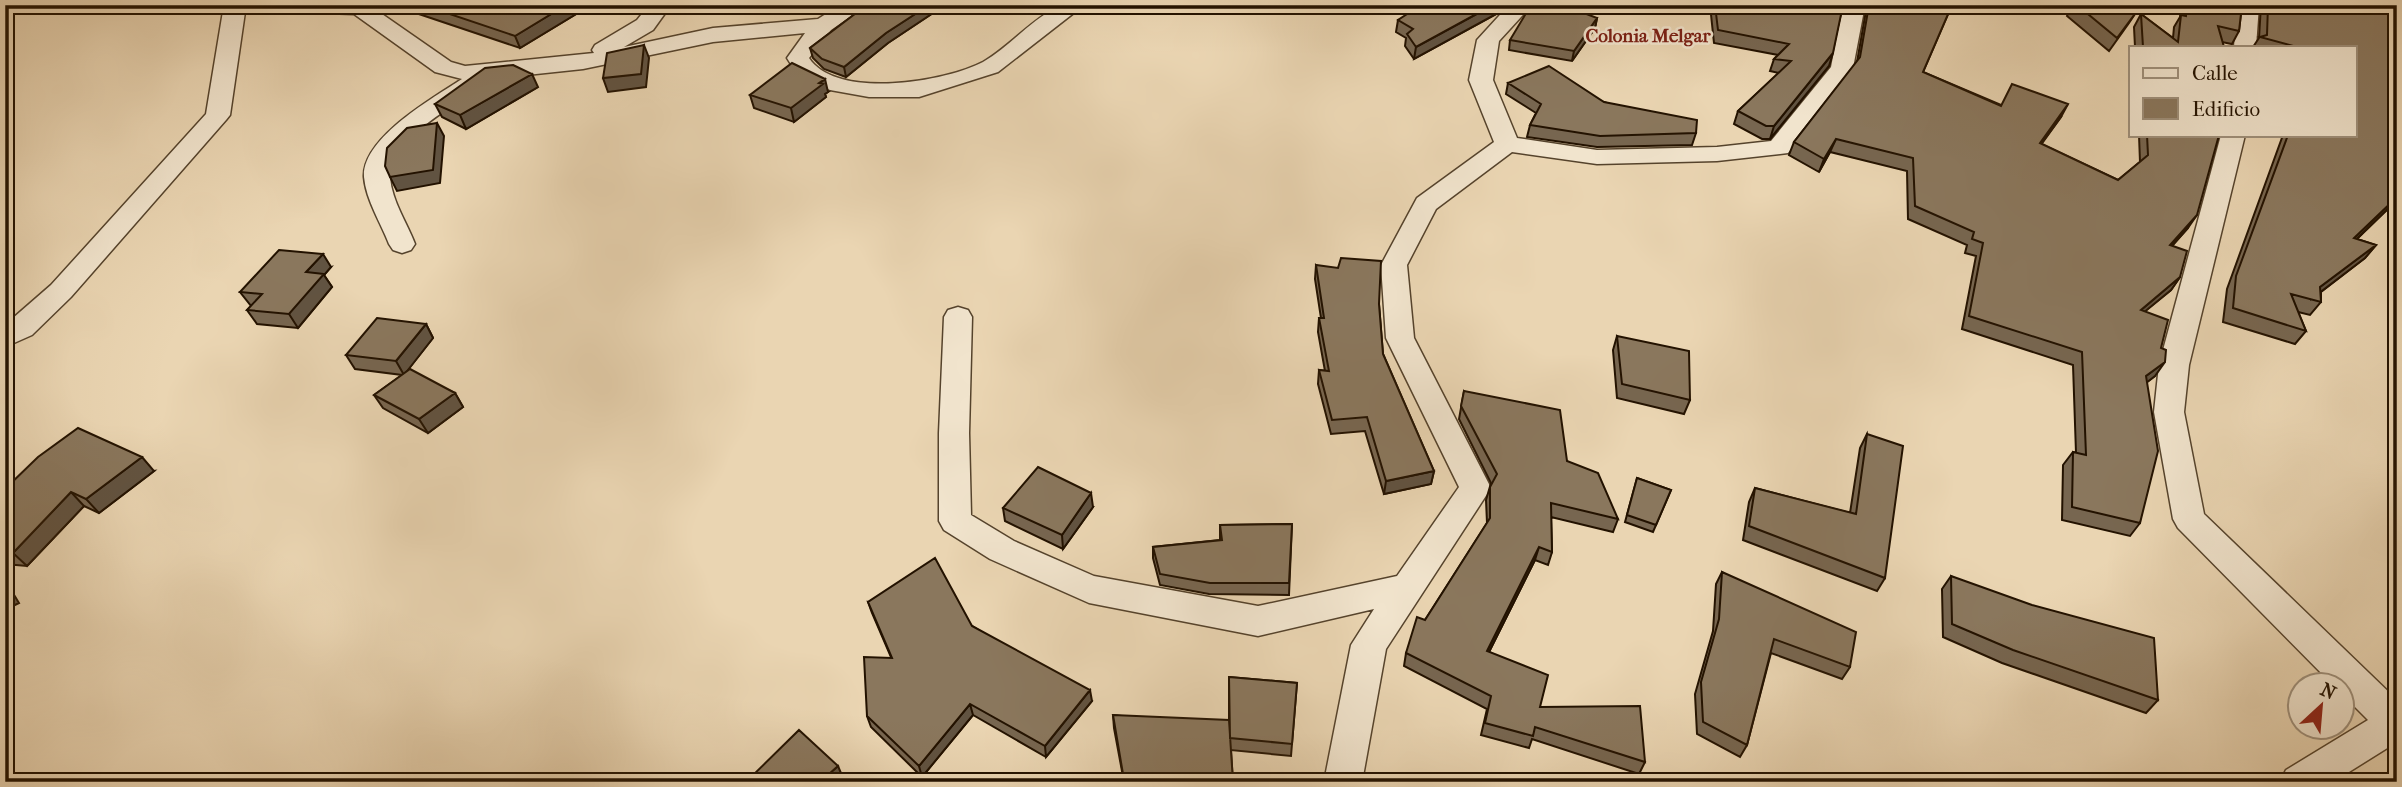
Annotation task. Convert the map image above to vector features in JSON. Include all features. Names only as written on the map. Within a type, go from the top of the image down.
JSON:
[{"type":"street","points":[[5,337],[22,328],[61,291],[218,115],[235,5]]},
{"type":"street","points":[[265,5],[364,7],[443,67],[464,73],[484,74],[583,62],[713,35],[823,25]]},
{"type":"street","points":[[583,62],[645,25],[660,5]]},
{"type":"street","points":[[856,5],[823,25],[799,58],[807,72],[838,85],[869,90],[919,90],[990,67],[1073,5]]},
{"type":"street","points":[[1507,144],[1481,80],[1489,40],[1521,5]]},
{"type":"street","points":[[1343,782],[1369,645],[1475,488],[1400,338],[1394,265],[1426,204],[1507,144],[1597,157],[1717,154],[1779,148],[1842,68],[1854,5]]},
{"type":"street","points":[[2245,46],[2248,5]]},
{"type":"street","points":[[402,244],[376,176],[377,162],[396,138],[484,74]]},
{"type":"street","points":[[2233,136],[2174,365],[2169,412],[2189,519],[2396,724],[2299,782]]},
{"type":"street","points":[[958,317],[954,433],[955,521],[1002,550],[1089,589],[1258,621],[1409,587]]},
{"type":"building","points":[[423,5],[566,5],[515,36]]},
{"type":"building","points":[[861,5],[929,5],[886,33],[844,67],[822,59],[810,48],[864,7]]},
{"type":"building","points":[[1421,5],[1493,5],[1416,47],[1407,34],[1413,29],[1398,20]]},
{"type":"building","points":[[1531,5],[1563,5],[1597,18],[1574,51],[1510,40]]},
{"type":"building","points":[[1715,5],[1843,5],[1833,53],[1774,126],[1766,126],[1738,111],[1791,61],[1774,59],[1789,44],[1718,30]]},
{"type":"building","points":[[1869,5],[1952,5],[1923,72],[2001,106],[2012,84],[2068,104],[2040,143],[2118,180],[2148,155],[2147,136],[2219,136],[2197,215],[2170,245],[2187,251],[2180,277],[2141,310],[2168,320],[2161,348],[2166,350],[2165,362],[2146,376],[2158,451],[2140,523],[2072,507],[2073,452],[2086,455],[2082,352],[1969,316],[1983,243],[1972,239],[1974,232],[1915,206],[1913,158],[1836,139],[1824,159],[1794,142],[1860,57]]},
{"type":"building","points":[[2077,5],[2129,5],[2137,11],[2117,38]]},
{"type":"building","points":[[2187,5],[2242,5],[2239,31],[2218,26],[2224,46],[2143,46],[2141,14],[2178,42],[2181,15],[2186,16]]},
{"type":"building","points":[[2268,5],[2397,5],[2397,197],[2354,238],[2376,245],[2320,287],[2321,302],[2291,294],[2306,331],[2233,308],[2236,276],[2288,136],[2356,136],[2356,46],[2293,46],[2260,37],[2267,35]]},
{"type":"building","points":[[644,45],[641,74],[603,78],[607,53]]},
{"type":"building","points":[[792,63],[825,79],[819,83],[823,84],[791,108],[750,95]]},
{"type":"building","points":[[513,65],[532,74],[460,115],[435,104],[485,68]]},
{"type":"building","points":[[1549,66],[1604,102],[1697,120],[1696,133],[1600,136],[1530,125],[1541,104],[1508,83]]},
{"type":"building","points":[[437,123],[433,170],[390,177],[385,166],[387,148],[407,128]]},
{"type":"building","points":[[279,250],[323,254],[306,272],[324,274],[289,314],[247,310],[262,294],[240,292]]},
{"type":"building","points":[[1341,258],[1381,261],[1379,304],[1383,354],[1434,471],[1386,481],[1367,417],[1332,420],[1319,370],[1329,371],[1319,318],[1324,318],[1316,265],[1338,268]]},
{"type":"building","points":[[377,318],[426,324],[396,361],[346,355]]},
{"type":"building","points":[[1617,336],[1689,351],[1690,400],[1622,384]]},
{"type":"building","points":[[410,369],[455,393],[419,419],[374,395]]},
{"type":"building","points":[[1464,391],[1560,410],[1567,461],[1598,473],[1618,519],[1551,503],[1552,552],[1539,547],[1487,651],[1548,675],[1540,707],[1640,706],[1645,762],[1535,727],[1533,736],[1485,723],[1491,696],[1406,653],[1417,617],[1425,620],[1490,518],[1490,487],[1497,474],[1461,406]]},
{"type":"building","points":[[78,428],[142,457],[86,499],[71,492],[13,553],[5,552],[5,489],[38,457]]},
{"type":"building","points":[[1867,434],[1903,446],[1885,578],[1749,526],[1755,488],[1856,514]]},
{"type":"building","points":[[1038,467],[1091,493],[1062,535],[1003,508]]},
{"type":"building","points":[[1637,478],[1671,490],[1656,525],[1627,515]]},
{"type":"building","points":[[1292,524],[1289,583],[1210,583],[1160,574],[1153,547],[1222,540],[1220,525]]},
{"type":"building","points":[[935,558],[972,626],[1090,690],[1045,746],[970,704],[919,766],[867,716],[864,657],[892,658],[868,602]]},
{"type":"building","points":[[1722,572],[1856,632],[1850,667],[1774,639],[1747,745],[1703,722],[1701,682],[1719,619]]},
{"type":"building","points":[[1951,576],[2032,605],[2154,638],[2158,700],[2013,650],[1952,624]]},
{"type":"building","points":[[1229,677],[1297,683],[1292,744],[1230,738]]},
{"type":"building","points":[[1113,715],[1229,720],[1233,782],[1176,782],[1123,774]]},
{"type":"building","points":[[799,730],[838,766],[820,782],[746,782]]},
{"type":"district","name":"Colonia Melgar","points":[[1648,35]]}]
